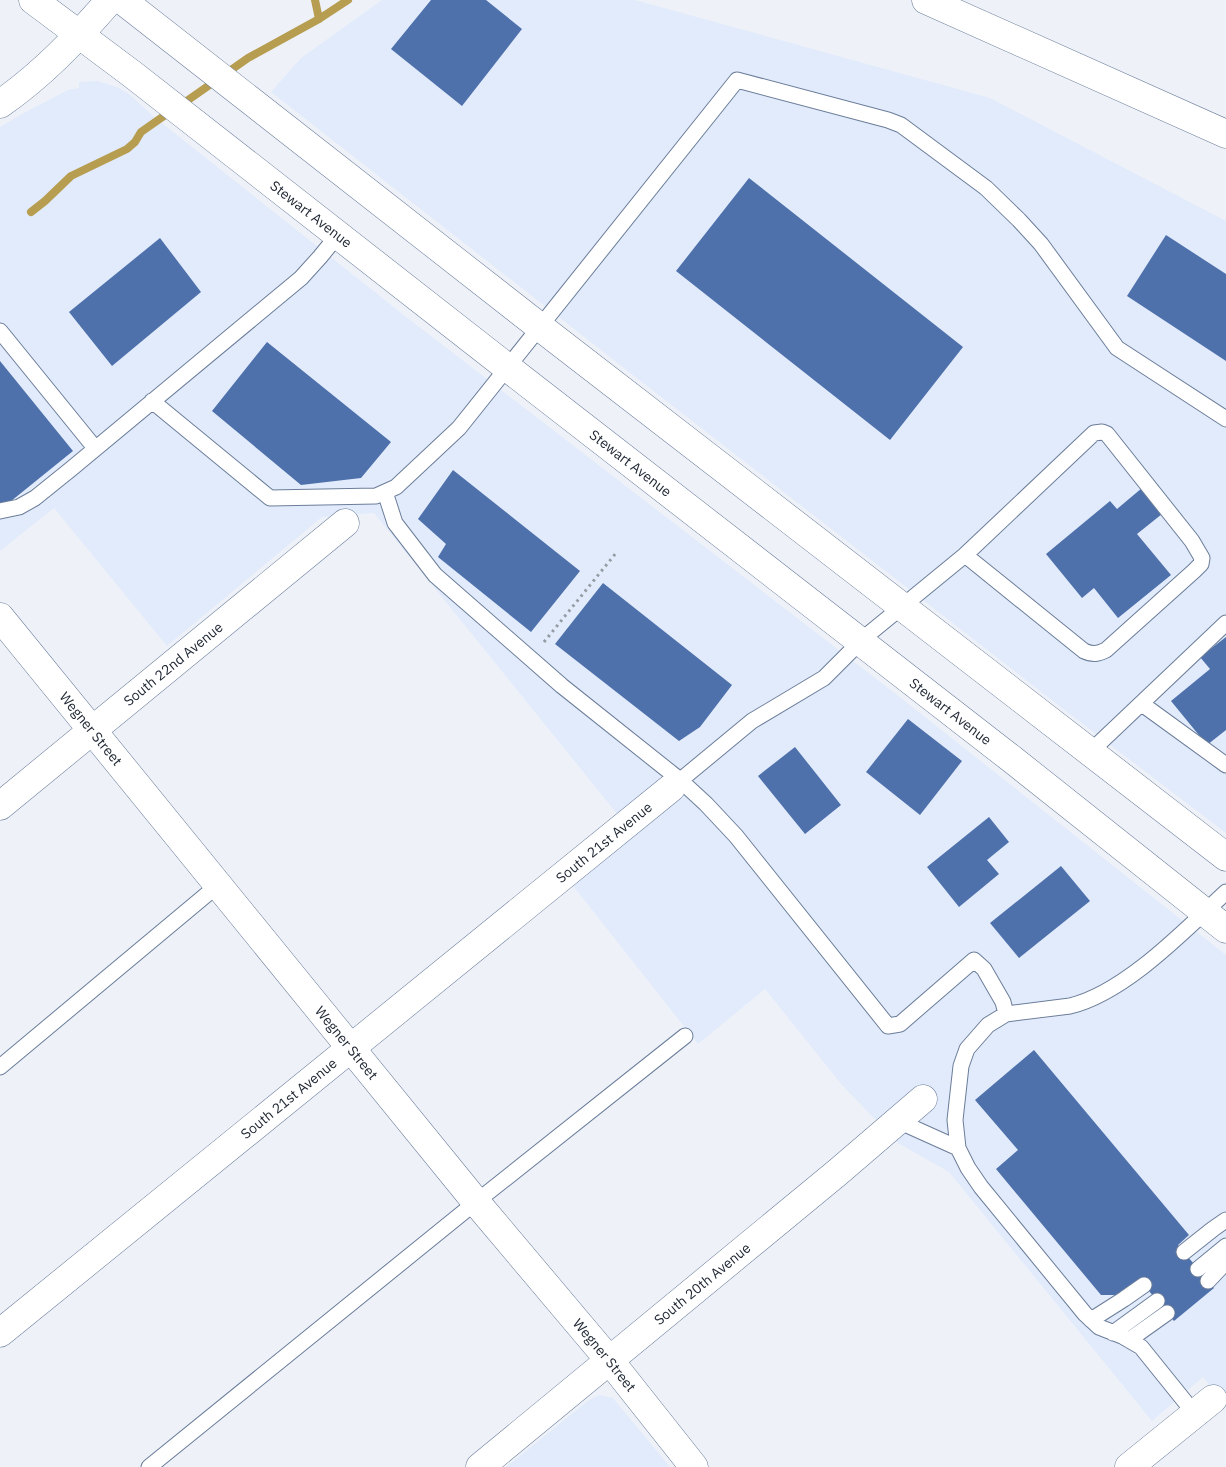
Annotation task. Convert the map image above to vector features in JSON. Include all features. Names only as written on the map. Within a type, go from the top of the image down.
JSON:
[{"type":"main road","name":"Stewart Avenue","points":[[33,0],[164,98],[1226,929]]},
{"type":"main road","points":[[0,104],[47,66],[80,35],[110,0]]},
{"type":"main road","points":[[122,0],[540,327],[1226,857]]},
{"type":"main road","points":[[926,0],[1226,134]]},
{"type":"main road","name":"South 22nd Avenue","points":[[0,806],[345,523]]},
{"type":"main road","name":"Wegner Street","points":[[0,617],[476,1202],[610,1361],[694,1467]]},
{"type":"main road","name":"South 21st Avenue","points":[[0,1333],[676,784]]},
{"type":"main road","name":"South 20th Avenue","points":[[480,1467],[838,1172],[923,1099]]},
{"type":"main road","points":[[1129,1467],[1204,1406]]},
{"type":"lane","points":[[152,402],[270,498],[376,496],[396,487],[459,428],[737,80],[888,120],[901,126],[986,188],[1019,220],[1041,244],[1117,348],[1226,419]]},
{"type":"lane","points":[[0,512],[19,507],[35,498],[152,402],[301,278],[338,234]]},
{"type":"lane","points":[[0,331],[95,448]]},
{"type":"lane","points":[[676,784],[752,721],[824,678],[860,642],[964,555],[1094,433],[1102,432],[1107,434],[1192,541],[1202,558],[1201,564],[1194,571],[1106,650],[1092,654],[1084,651],[964,555]]},
{"type":"lane","points":[[385,492],[395,523],[435,575],[676,784],[706,804],[736,836],[888,1026],[900,1024],[974,960],[984,969],[1003,1002],[1006,1014]]},
{"type":"lane","points":[[1090,752],[1226,623]]},
{"type":"lane","points":[[1142,704],[1226,766]]},
{"type":"lane","points":[[0,1067],[218,885]]},
{"type":"lane","points":[[1204,1406],[1142,1347],[1095,1324],[981,1187],[968,1168],[958,1148],[954,1120],[961,1066],[967,1049],[988,1025],[1006,1014],[1070,1006],[1100,994],[1131,975],[1154,957],[1226,892]]},
{"type":"lane","points":[[149,1467],[476,1202],[685,1036]]},
{"type":"lane","points":[[898,1120],[958,1148]]},
{"type":"lane","points":[[1226,1220],[1213,1229],[1186,1255],[1226,1231]]},
{"type":"lane","points":[[1226,1246],[1203,1275],[1226,1262]]},
{"type":"lane","points":[[1095,1324],[1124,1299],[1154,1297]]},
{"type":"lane","points":[[1113,1333],[1154,1297]]},
{"type":"lane","points":[[1129,1340],[1154,1297]]},
{"type":"path","points":[[530,658],[616,553]]},
{"type":"shaded area","points":[[382,0],[635,0],[990,98],[1226,221],[1226,833],[638,379],[271,92],[301,58]]},
{"type":"shaded area","points":[[98,81],[119,88],[129,94],[153,116],[405,316],[901,698],[1226,955],[1226,1405],[1203,1377],[1152,1421],[949,1172],[898,1143],[842,1085],[765,989],[698,1044],[570,882],[618,815],[374,513],[322,517],[167,646],[54,508],[0,551],[0,127],[68,90],[79,88],[79,82]]},
{"type":"shaded area","points":[[599,1395],[613,1398],[670,1467],[506,1467],[589,1400]]},
{"type":"building","points":[[431,0],[486,0],[522,29],[462,106],[391,49]]},
{"type":"building","points":[[749,178],[963,347],[890,440],[676,271]]},
{"type":"building","points":[[1166,235],[1226,274],[1226,361],[1127,296]]},
{"type":"building","points":[[160,238],[201,292],[112,366],[69,312]]},
{"type":"building","points":[[267,342],[391,442],[361,478],[301,485],[212,411]]},
{"type":"building","points":[[0,361],[73,451],[0,510]]},
{"type":"building","points":[[453,470],[580,571],[531,632],[438,557],[446,544],[418,519]]},
{"type":"building","points":[[1142,488],[1162,514],[1137,534],[1171,575],[1118,618],[1094,588],[1082,598],[1046,554],[1110,501],[1117,509]]},
{"type":"building","points":[[603,583],[732,685],[700,727],[679,741],[555,644]]},
{"type":"building","points":[[1226,637],[1226,730],[1207,745],[1171,701],[1210,669],[1200,657]]},
{"type":"building","points":[[908,719],[962,761],[920,815],[866,772]]},
{"type":"building","points":[[795,747],[841,805],[805,834],[758,776]]},
{"type":"building","points":[[989,817],[1009,842],[987,860],[999,874],[959,907],[927,867]]},
{"type":"building","points":[[1061,866],[1090,901],[1019,958],[990,923]]},
{"type":"building","points":[[1034,1050],[1189,1235],[1178,1245],[1214,1288],[1174,1321],[1139,1279],[1119,1295],[1101,1295],[996,1169],[1018,1150],[975,1100]]},
{"type":"waterway","points":[[315,0],[319,19]]},
{"type":"waterway","points":[[181,105],[248,58],[319,19],[348,0]]},
{"type":"waterway","points":[[31,212],[71,176],[127,149],[135,142],[141,132],[171,111]]}]
